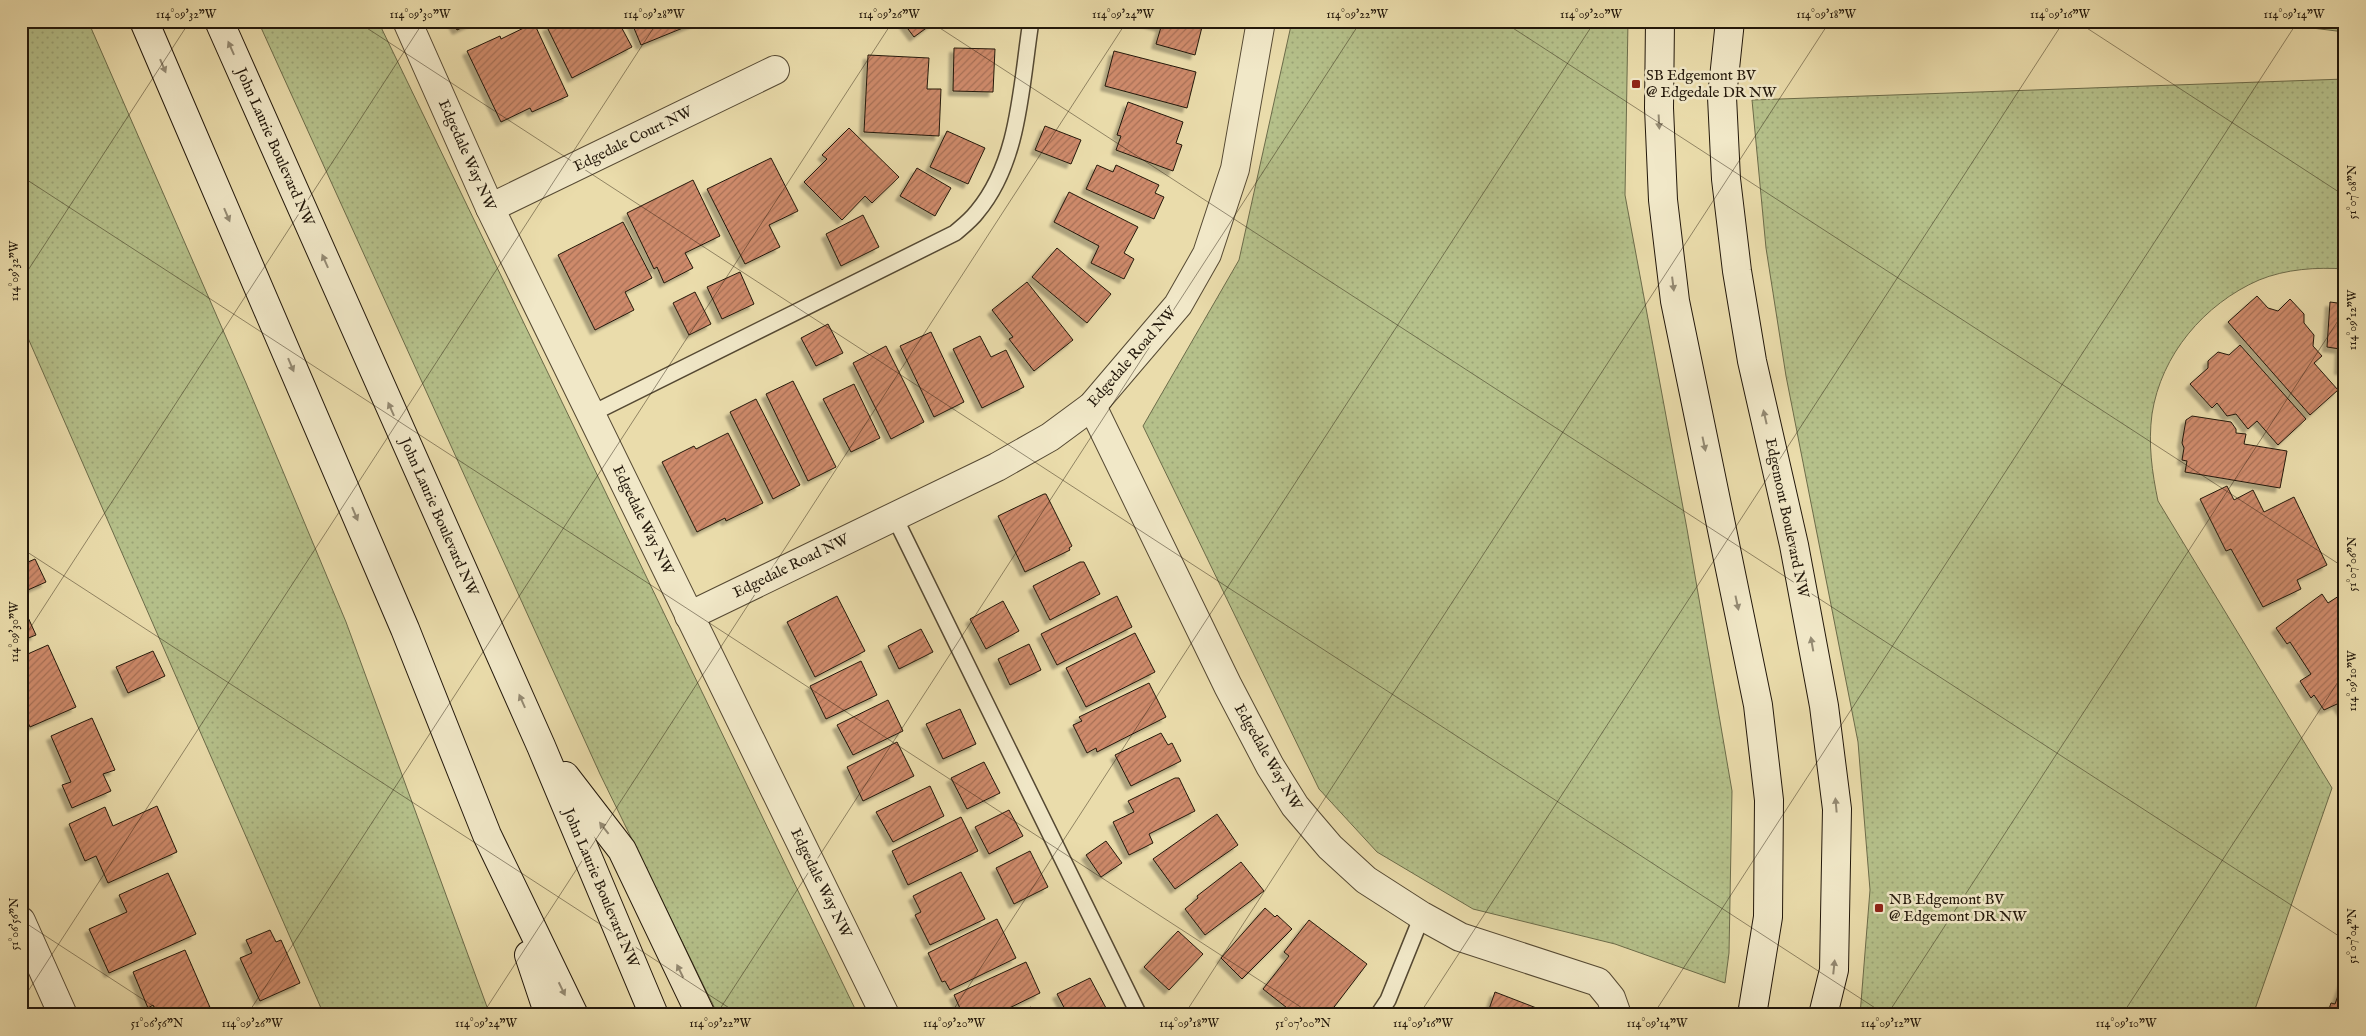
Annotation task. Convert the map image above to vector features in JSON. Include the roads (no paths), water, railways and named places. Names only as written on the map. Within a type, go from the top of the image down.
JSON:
[{"type":"main road","points":[[144,21],[405,629],[488,835],[550,1015]]},
{"type":"main road","name":"John Laurie Boulevard NW","points":[[219,21],[541,746],[654,1015]]},
{"type":"main road","name":"Edgedale Way NW","points":[[407,21],[490,208],[885,1015]]},
{"type":"main road","name":"Edgedale Road NW","points":[[689,616],[997,467],[1043,442],[1092,406],[1178,305],[1208,254],[1235,169],[1261,21]]},
{"type":"main road","points":[[1660,21],[1659,108],[1662,182],[1675,301],[1758,705],[1769,800],[1768,917],[1752,1015]]},
{"type":"main road","name":"Edgemont Boulevard NW","points":[[1730,21],[1722,97],[1726,179],[1737,272],[1752,361],[1794,545],[1824,706],[1837,809],[1834,970],[1823,1015]]},
{"type":"main road","name":"Edgedale Court NW","points":[[490,208],[775,70]]},
{"type":"main road","name":"Edgedale Way NW","points":[[1092,406],[1228,686],[1294,806],[1330,847],[1366,880],[1422,916],[1460,937],[1598,982],[1612,998],[1618,1015]]},
{"type":"main road","points":[[541,746],[622,850],[701,1015]]},
{"type":"main road","points":[[488,835],[574,1015]]},
{"type":"main road","points":[[21,921],[63,1015]]},
{"type":"lane","points":[[591,414],[955,233],[977,213],[991,192],[1013,136],[1031,21]]},
{"type":"lane","points":[[894,516],[1139,1015]]},
{"type":"lane","points":[[1378,1015],[1388,1000],[1422,916]]},
{"type":"place","name":"SB Edgemont BV @ Edgedale DR NW","points":[[1636,84]]},
{"type":"place","name":"NB Edgemont BV @ Edgemont DR NW","points":[[1879,908]]}]
